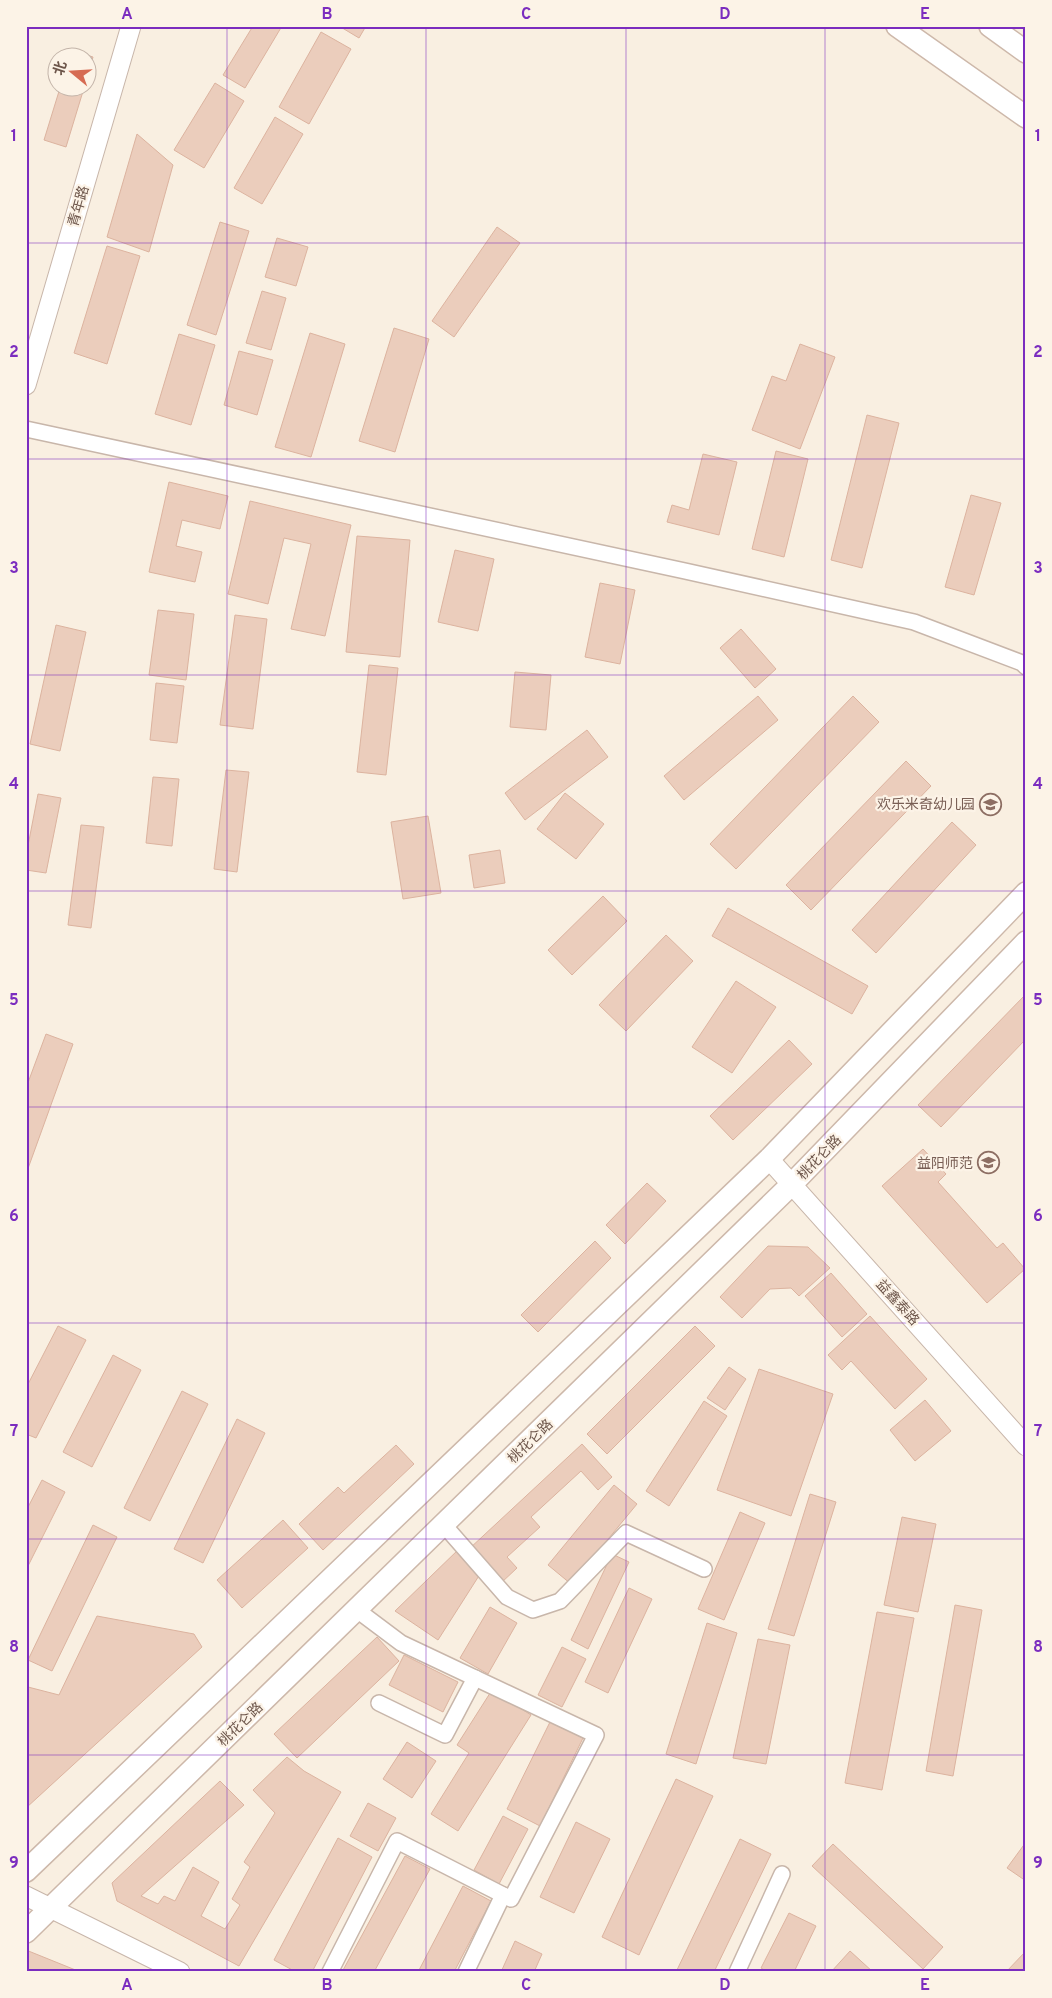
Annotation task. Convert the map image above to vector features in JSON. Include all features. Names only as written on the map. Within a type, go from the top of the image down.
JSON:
[{"type":"main road","points":[[897,26],[1026,117]]},
{"type":"main road","points":[[990,26],[1026,52]]},
{"type":"main road","points":[[26,1871],[769,1160],[1026,893]]},
{"type":"main road","name":"桃花仑路","points":[[26,1932],[792,1184],[1026,942]]},
{"type":"street","name":"青年路","points":[[26,385],[131,26]]},
{"type":"street","points":[[26,429],[676,568],[914,622],[1022,663],[1026,667]]},
{"type":"street","name":"益鑫泰路","points":[[769,1160],[1026,1446]]},
{"type":"street","points":[[444,1525],[508,1597],[533,1610],[560,1601],[626,1534],[704,1569]]},
{"type":"street","points":[[330,1972],[397,1841],[511,1899],[596,1735],[401,1643],[357,1610]]},
{"type":"street","points":[[379,1703],[444,1735],[475,1678]]},
{"type":"street","points":[[737,1972],[782,1874]]},
{"type":"street","points":[[466,1972],[503,1895]]},
{"type":"street","points":[[26,1896],[180,1972]]},
{"type":"building","points":[[253,26],[282,26],[245,88],[223,75]]},
{"type":"building","points":[[339,26],[366,26],[359,38]]},
{"type":"building","points":[[321,32],[351,49],[309,124],[279,107]]},
{"type":"building","points":[[215,83],[244,101],[204,168],[174,150]]},
{"type":"building","points":[[57,98],[81,98],[66,147],[44,140]]},
{"type":"building","points":[[275,117],[303,134],[262,204],[234,188]]},
{"type":"building","points":[[137,134],[173,165],[149,252],[107,237]]},
{"type":"building","points":[[220,222],[249,231],[216,335],[187,325]]},
{"type":"building","points":[[497,227],[520,243],[454,337],[432,321]]},
{"type":"building","points":[[277,238],[308,247],[296,286],[265,277]]},
{"type":"building","points":[[107,246],[140,256],[107,364],[74,353]]},
{"type":"building","points":[[262,291],[286,298],[271,350],[246,343]]},
{"type":"building","points":[[394,328],[429,339],[395,452],[359,441]]},
{"type":"building","points":[[310,333],[345,344],[311,457],[275,447]]},
{"type":"building","points":[[179,334],[215,345],[191,425],[155,414]]},
{"type":"building","points":[[800,344],[835,357],[800,449],[752,430],[772,376],[786,381]]},
{"type":"building","points":[[239,351],[273,360],[257,415],[224,405]]},
{"type":"building","points":[[867,415],[899,423],[862,568],[831,560]]},
{"type":"building","points":[[776,451],[808,459],[784,557],[752,549]]},
{"type":"building","points":[[703,454],[737,462],[719,535],[667,522],[672,505],[689,510]]},
{"type":"building","points":[[169,482],[228,496],[220,529],[182,520],[176,546],[202,552],[195,582],[149,572]]},
{"type":"building","points":[[971,495],[1001,503],[974,595],[945,587]]},
{"type":"building","points":[[250,501],[351,525],[325,636],[291,629],[311,544],[284,538],[268,604],[228,594]]},
{"type":"building","points":[[357,536],[410,540],[400,657],[346,652]]},
{"type":"building","points":[[455,550],[494,559],[478,631],[438,622]]},
{"type":"building","points":[[600,583],[635,590],[620,664],[585,657]]},
{"type":"building","points":[[158,610],[194,614],[186,680],[149,675]]},
{"type":"building","points":[[235,615],[267,619],[253,729],[220,725]]},
{"type":"building","points":[[56,625],[86,632],[60,751],[30,744]]},
{"type":"building","points":[[741,629],[776,669],[755,688],[720,648]]},
{"type":"building","points":[[369,665],[398,668],[386,775],[357,772]]},
{"type":"building","points":[[515,672],[551,675],[546,730],[510,727]]},
{"type":"building","points":[[156,683],[184,686],[177,743],[150,740]]},
{"type":"building","points":[[758,696],[778,720],[684,800],[664,776]]},
{"type":"building","points":[[853,696],[879,722],[736,869],[710,844]]},
{"type":"building","points":[[587,730],[608,757],[525,820],[505,793]]},
{"type":"building","points":[[906,761],[931,786],[811,910],[786,885]]},
{"type":"building","points":[[226,770],[249,772],[237,872],[214,869]]},
{"type":"building","points":[[153,777],[179,779],[172,846],[146,843]]},
{"type":"building","points":[[565,793],[604,824],[576,859],[537,829]]},
{"type":"building","points":[[38,794],[61,798],[46,873],[26,870],[26,856]]},
{"type":"building","points":[[428,816],[441,893],[403,899],[391,822]]},
{"type":"building","points":[[952,822],[976,845],[876,953],[852,930]]},
{"type":"building","points":[[81,825],[104,827],[91,928],[68,925]]},
{"type":"building","points":[[500,850],[505,883],[474,888],[469,855]]},
{"type":"building","points":[[603,896],[627,921],[572,975],[548,950]]},
{"type":"building","points":[[728,908],[868,986],[852,1014],[712,936]]},
{"type":"building","points":[[666,935],[693,961],[626,1031],[599,1005]]},
{"type":"building","points":[[736,981],[776,1007],[732,1073],[692,1047]]},
{"type":"building","points":[[1026,994],[1026,1039],[941,1127],[918,1105]]},
{"type":"building","points":[[46,1034],[73,1044],[26,1174],[26,1088]]},
{"type":"building","points":[[789,1040],[812,1064],[733,1140],[710,1116]]},
{"type":"building","points":[[923,1149],[946,1174],[938,1182],[997,1248],[1003,1243],[1025,1269],[987,1303],[882,1186]]},
{"type":"building","points":[[647,1183],[666,1201],[625,1244],[606,1225]]},
{"type":"building","points":[[595,1241],[611,1258],[538,1332],[521,1315]]},
{"type":"building","points":[[768,1246],[808,1247],[830,1268],[799,1296],[791,1288],[770,1289],[742,1318],[720,1297]]},
{"type":"building","points":[[831,1273],[867,1314],[842,1337],[805,1296]]},
{"type":"building","points":[[870,1316],[927,1379],[895,1409],[851,1361],[842,1370],[828,1355]]},
{"type":"building","points":[[58,1326],[86,1340],[36,1438],[26,1434],[26,1388]]},
{"type":"building","points":[[695,1326],[715,1346],[607,1454],[587,1434]]},
{"type":"building","points":[[113,1355],[141,1370],[92,1467],[63,1452]]},
{"type":"building","points":[[729,1367],[746,1379],[725,1410],[707,1398]]},
{"type":"building","points":[[759,1369],[833,1394],[791,1516],[717,1490]]},
{"type":"building","points":[[182,1391],[208,1404],[150,1521],[124,1508]]},
{"type":"building","points":[[925,1400],[951,1431],[915,1461],[890,1430]]},
{"type":"building","points":[[704,1401],[727,1416],[669,1506],[646,1491]]},
{"type":"building","points":[[237,1419],[265,1433],[203,1563],[174,1549]]},
{"type":"building","points":[[582,1444],[612,1477],[598,1490],[581,1471],[531,1517],[540,1527],[507,1557],[517,1568],[501,1583],[469,1549]]},
{"type":"building","points":[[396,1445],[414,1464],[323,1550],[299,1524],[338,1487],[344,1493]]},
{"type":"building","points":[[42,1480],[65,1492],[26,1570],[26,1511]]},
{"type":"building","points":[[614,1485],[637,1504],[571,1584],[548,1565]]},
{"type":"building","points":[[810,1494],[836,1502],[794,1636],[768,1629]]},
{"type":"building","points":[[740,1512],[765,1523],[724,1620],[698,1609]]},
{"type":"building","points":[[902,1517],[936,1524],[918,1612],[884,1605]]},
{"type":"building","points":[[283,1520],[308,1548],[242,1608],[217,1580]]},
{"type":"building","points":[[93,1525],[117,1537],[52,1671],[28,1660]]},
{"type":"building","points":[[460,1548],[482,1571],[438,1640],[395,1611]]},
{"type":"building","points":[[612,1554],[629,1562],[588,1649],[571,1640]]},
{"type":"building","points":[[629,1588],[652,1599],[608,1693],[585,1682]]},
{"type":"building","points":[[955,1605],[982,1610],[953,1776],[926,1771]]},
{"type":"building","points":[[490,1607],[517,1623],[488,1674],[460,1658]]},
{"type":"building","points":[[877,1612],[914,1618],[882,1790],[845,1783]]},
{"type":"building","points":[[97,1616],[194,1634],[202,1647],[26,1808],[28,1687],[59,1695]]},
{"type":"building","points":[[707,1623],[737,1633],[696,1764],[666,1754]]},
{"type":"building","points":[[377,1637],[399,1661],[297,1758],[274,1734]]},
{"type":"building","points":[[758,1639],[790,1645],[766,1764],[733,1758]]},
{"type":"building","points":[[562,1647],[586,1659],[562,1707],[538,1695]]},
{"type":"building","points":[[404,1655],[458,1682],[443,1712],[389,1685]]},
{"type":"building","points":[[492,1690],[531,1715],[458,1831],[431,1814],[469,1753],[457,1745]]},
{"type":"building","points":[[550,1722],[583,1738],[540,1826],[507,1809]]},
{"type":"building","points":[[407,1742],[436,1761],[412,1798],[383,1779]]},
{"type":"building","points":[[287,1757],[304,1771],[341,1792],[239,1966],[117,1901],[112,1883],[220,1781],[244,1805],[141,1896],[158,1904],[164,1896],[175,1901],[193,1867],[219,1882],[201,1916],[225,1929],[240,1905],[232,1899],[250,1867],[244,1862],[275,1813],[253,1790]]},
{"type":"building","points":[[676,1779],[713,1796],[639,1955],[602,1937]]},
{"type":"building","points":[[368,1803],[396,1818],[378,1851],[350,1836]]},
{"type":"building","points":[[503,1816],[528,1829],[499,1884],[474,1870]]},
{"type":"building","points":[[576,1822],[610,1839],[574,1913],[540,1897]]},
{"type":"building","points":[[338,1838],[372,1857],[312,1972],[296,1972],[274,1960]]},
{"type":"building","points":[[740,1839],[771,1854],[714,1972],[676,1972]]},
{"type":"building","points":[[1026,1842],[1026,1881],[1007,1868]]},
{"type":"building","points":[[833,1844],[943,1947],[923,1969],[812,1866]]},
{"type":"building","points":[[405,1856],[430,1869],[374,1972],[342,1972]]},
{"type":"building","points":[[463,1886],[491,1901],[454,1972],[418,1972]]},
{"type":"building","points":[[789,1913],[816,1926],[794,1972],[768,1972],[761,1968]]},
{"type":"building","points":[[515,1941],[542,1954],[534,1972],[501,1972]]},
{"type":"building","points":[[26,1950],[78,1971],[26,1972]]},
{"type":"building","points":[[850,1951],[873,1972],[831,1972]]},
{"type":"building","points":[[1026,1951],[1026,1972],[1006,1972]]},
{"type":"place","name":"欢乐米奇幼儿园","points":[[991,804]]},
{"type":"place","name":"益阳师范","points":[[989,1163]]}]
